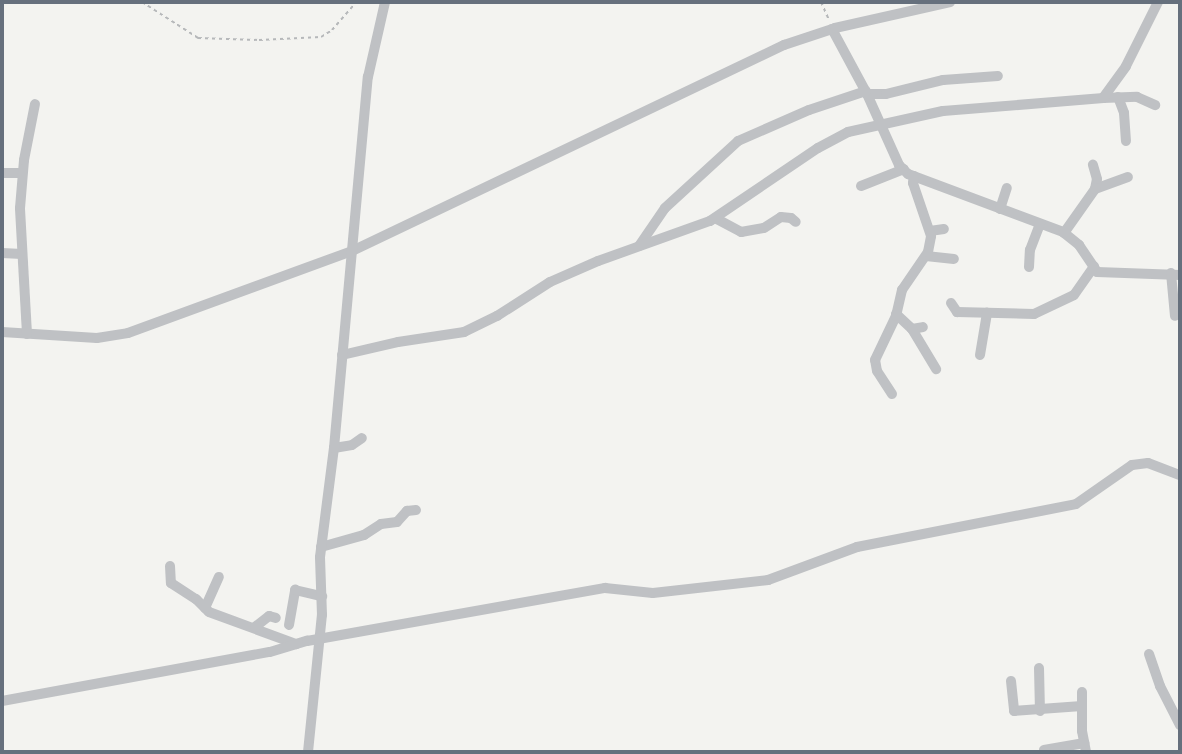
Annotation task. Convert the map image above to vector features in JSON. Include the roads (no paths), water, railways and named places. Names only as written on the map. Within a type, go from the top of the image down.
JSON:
[{"type":"street","points":[[308,752],[322,596],[321,547],[334,449],[368,77],[385,2]]},
{"type":"street","points":[[2,332],[97,338],[128,333],[352,251],[734,68],[832,29],[950,2]]},
{"type":"street","points":[[1103,98],[1126,66],[1158,2]]},
{"type":"street","points":[[832,29],[904,169],[914,176],[1064,233],[1079,245],[1097,272],[1176,274],[1175,316]]},
{"type":"street","points":[[638,246],[665,208],[738,141],[809,110],[867,93],[886,94],[943,80],[998,76]]},
{"type":"street","points":[[342,355],[464,331],[497,316],[550,282],[715,218],[818,148],[848,132],[943,111],[1118,97],[1137,97],[1155,105]]},
{"type":"street","points":[[1118,97],[1124,113],[1126,141]]},
{"type":"street","points":[[27,334],[27,296],[22,254],[22,173],[35,104]]},
{"type":"street","points":[[1064,233],[1095,189],[1097,179],[1093,165]]},
{"type":"street","points":[[861,186],[904,169]]},
{"type":"street","points":[[2,173],[22,173]]},
{"type":"street","points":[[892,394],[877,370],[875,360],[896,314],[904,284],[926,256],[930,231],[913,183],[914,176]]},
{"type":"street","points":[[1095,189],[1128,177]]},
{"type":"street","points":[[1000,209],[1007,188]]},
{"type":"street","points":[[715,218],[741,232],[764,228],[781,217],[791,218],[796,222]]},
{"type":"street","points":[[1029,267],[1030,250],[1040,224]]},
{"type":"street","points":[[930,231],[944,229]]},
{"type":"street","points":[[2,253],[22,254]]},
{"type":"street","points":[[926,256],[954,259]]},
{"type":"street","points":[[951,303],[957,312],[1027,315],[1057,306],[1074,296],[1094,267]]},
{"type":"street","points":[[980,355],[987,313]]},
{"type":"street","points":[[896,314],[918,328],[936,369]]},
{"type":"street","points":[[334,449],[352,445],[362,438]]},
{"type":"street","points":[[2,701],[270,652],[296,643],[605,588],[653,593],[768,580],[858,547],[1076,504],[1132,465],[1148,463],[1180,475]]},
{"type":"street","points":[[321,547],[364,535],[382,524],[397,522],[407,511],[416,510]]},
{"type":"street","points":[[170,566],[171,583],[205,608],[224,618],[296,643]]},
{"type":"street","points":[[205,608],[219,577]]},
{"type":"street","points":[[289,625],[295,590],[322,596]]},
{"type":"street","points":[[255,627],[269,616],[276,618]]},
{"type":"street","points":[[1149,654],[1160,686],[1180,725]]},
{"type":"street","points":[[1039,668],[1040,711]]},
{"type":"street","points":[[1010,681],[1014,711],[1082,706]]},
{"type":"street","points":[[1044,750],[1085,748],[1082,692]]}]
